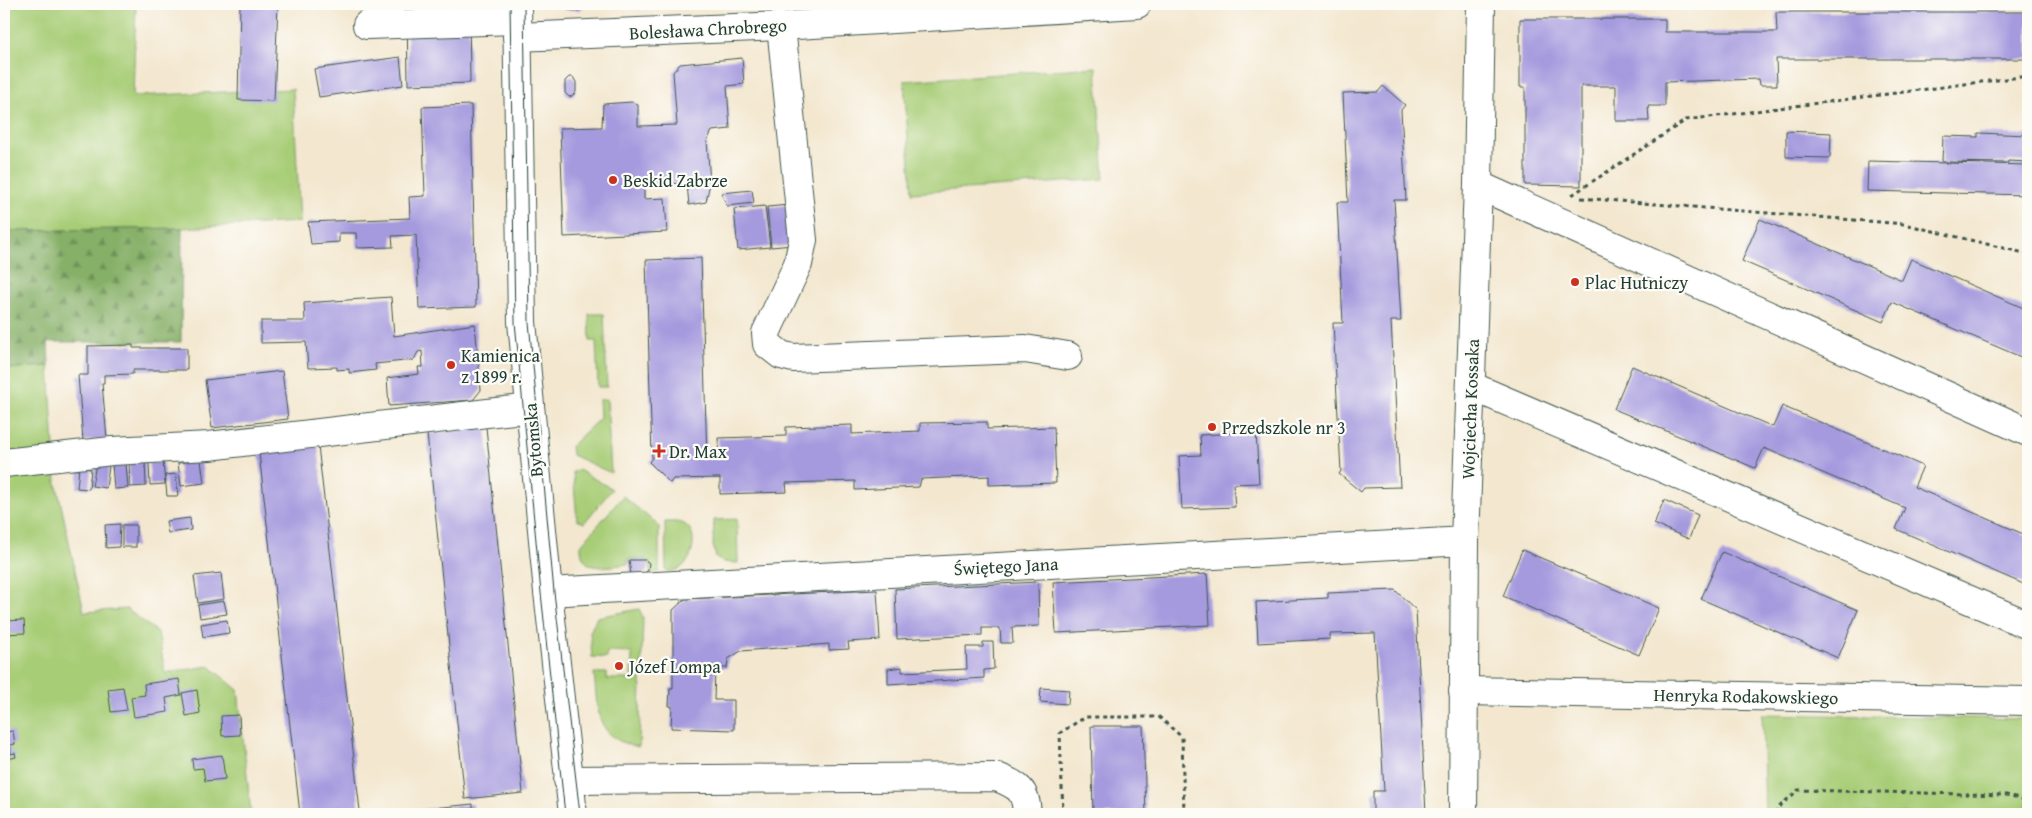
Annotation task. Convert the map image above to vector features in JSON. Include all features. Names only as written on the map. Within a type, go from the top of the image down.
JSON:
[{"type":"street","name":"Bolesława Chrobrego","points":[[367,25],[517,20],[781,26],[1137,4]]},
{"type":"street","name":"Wojciecha Kossaka","points":[[1463,814],[1465,541],[1478,185],[1481,4]]},
{"type":"street","name":"Bytomska","points":[[517,20],[522,322],[572,814]]},
{"type":"street","points":[[781,26],[803,240],[798,264],[766,333],[766,344],[781,355],[793,358],[1025,349],[1068,356]]},
{"type":"street","points":[[1478,185],[2028,432]]},
{"type":"street","points":[[1471,386],[2028,625]]},
{"type":"street","points":[[4,463],[112,451],[209,446],[530,408]]},
{"type":"street","name":"Świętego Jana","points":[[548,592],[1465,541]]},
{"type":"street","name":"Henryka Rodakowskiego","points":[[1463,691],[2028,701]]},
{"type":"street","points":[[568,780],[997,777],[1014,784],[1022,791],[1026,800],[1027,814]]},
{"type":"path","points":[[2028,76],[1686,120],[1570,197],[1904,224],[2028,254]]},
{"type":"path","points":[[1063,814],[1060,733],[1085,717],[1159,718],[1182,737],[1184,814]]},
{"type":"path","points":[[1776,814],[1778,806],[1798,790],[2006,795],[2028,800]]},
{"type":"green space","points":[[4,4],[136,4],[133,96],[293,89],[300,222],[182,228],[4,231]]},
{"type":"green space","points":[[1096,67],[1104,179],[912,193],[904,81]]},
{"type":"green space","points":[[182,228],[181,342],[48,342],[49,366],[4,369],[4,231]]},
{"type":"green space","points":[[589,314],[604,314],[607,387],[598,387],[596,341],[590,341]]},
{"type":"green space","points":[[49,366],[56,481],[84,612],[127,609],[158,633],[165,673],[209,666],[238,690],[251,814],[4,814],[4,369]]},
{"type":"green space","points":[[607,399],[611,473],[572,455],[571,446],[600,418],[599,400]]},
{"type":"green space","points":[[579,470],[612,489],[584,523],[577,520],[573,472]]},
{"type":"green space","points":[[623,496],[659,526],[659,572],[651,573],[650,563],[645,559],[628,559],[628,564],[604,567],[590,565],[582,555],[581,545]]},
{"type":"green space","points":[[737,519],[738,563],[723,562],[716,558],[713,545],[714,520]]},
{"type":"green space","points":[[665,522],[684,524],[688,527],[693,538],[692,550],[687,561],[678,569],[666,571]]},
{"type":"green space","points":[[639,609],[643,617],[639,747],[624,743],[606,730],[598,711],[594,673],[607,673],[607,679],[631,679],[632,653],[607,652],[607,658],[592,657],[590,632],[597,617]]},
{"type":"green space","points":[[1762,714],[2028,719],[2028,814],[1765,814]]},
{"type":"building","points":[[240,4],[278,4],[274,101],[238,100]]},
{"type":"building","points":[[407,4],[469,4],[470,83],[408,85]]},
{"type":"building","points":[[562,4],[586,4],[580,10],[567,10]]},
{"type":"building","points":[[671,4],[696,4],[696,5],[671,6]]},
{"type":"building","points":[[1776,12],[2028,12],[2028,59],[1776,59],[1777,85],[1760,85],[1759,79],[1665,82],[1665,106],[1648,106],[1649,121],[1616,121],[1616,86],[1581,86],[1581,186],[1525,185],[1525,87],[1520,87],[1520,19],[1665,19],[1665,32],[1777,32]]},
{"type":"building","points":[[400,57],[403,85],[319,97],[314,69]]},
{"type":"building","points":[[742,58],[744,84],[727,86],[730,129],[712,131],[707,141],[710,183],[706,202],[689,205],[687,184],[640,186],[644,190],[644,199],[665,198],[667,232],[564,237],[560,128],[602,127],[603,104],[632,102],[638,105],[638,126],[677,125],[673,72],[680,64]]},
{"type":"building","points":[[569,77],[573,77],[576,82],[576,92],[569,97],[565,93],[565,81]]},
{"type":"building","points":[[1383,86],[1405,105],[1401,110],[1406,200],[1394,200],[1401,321],[1391,321],[1400,487],[1364,488],[1361,492],[1339,474],[1341,471],[1333,323],[1343,323],[1337,202],[1348,202],[1343,93],[1378,92]]},
{"type":"building","points":[[471,105],[476,307],[419,309],[416,235],[392,236],[393,247],[357,248],[356,233],[339,233],[339,242],[311,244],[308,222],[410,218],[409,197],[425,196],[422,107]]},
{"type":"building","points":[[1786,131],[1831,133],[1830,158],[1786,157]]},
{"type":"building","points":[[1978,133],[2028,135],[2028,162],[1942,162],[1943,136],[1978,137]]},
{"type":"building","points":[[1868,161],[2028,165],[2028,195],[1867,191]]},
{"type":"building","points":[[752,190],[754,203],[727,206],[721,193]]},
{"type":"building","points":[[789,205],[793,245],[771,247],[767,207]]},
{"type":"building","points":[[765,206],[770,247],[738,250],[734,209]]},
{"type":"building","points":[[1760,219],[1902,280],[1911,259],[2028,310],[2028,360],[1892,302],[1883,322],[1742,261]]},
{"type":"building","points":[[701,258],[707,459],[719,458],[718,438],[786,436],[786,427],[852,425],[852,434],[920,431],[920,423],[987,422],[987,429],[1054,427],[1056,483],[989,485],[989,476],[921,479],[919,487],[855,490],[855,481],[786,483],[787,492],[720,494],[720,478],[673,479],[670,483],[649,462],[652,458],[646,260]]},
{"type":"building","points":[[391,297],[394,336],[475,324],[481,390],[473,400],[389,406],[387,378],[419,374],[418,367],[423,367],[422,351],[418,352],[414,360],[375,364],[376,370],[349,373],[349,369],[337,370],[337,367],[308,368],[306,342],[261,343],[261,321],[305,321],[304,303]]},
{"type":"building","points":[[133,345],[133,348],[187,348],[187,370],[133,370],[133,374],[104,375],[104,383],[102,383],[107,439],[83,441],[78,375],[88,375],[88,346]]},
{"type":"building","points":[[1632,366],[1773,427],[1782,406],[1923,466],[1914,487],[2028,536],[2028,586],[1896,529],[1905,508],[1764,448],[1755,468],[1614,409]]},
{"type":"building","points":[[282,371],[288,419],[212,428],[205,380]]},
{"type":"building","points":[[486,427],[523,793],[465,799],[427,434]]},
{"type":"building","points":[[1256,432],[1259,483],[1233,484],[1235,507],[1182,509],[1179,456],[1201,455],[1200,435]]},
{"type":"building","points":[[318,446],[360,811],[337,814],[300,814],[259,453]]},
{"type":"building","points":[[201,460],[204,483],[181,486],[178,463]]},
{"type":"building","points":[[129,461],[145,461],[146,486],[130,487]]},
{"type":"building","points":[[163,462],[165,484],[150,485],[149,463]]},
{"type":"building","points":[[126,463],[128,488],[114,489],[112,464]]},
{"type":"building","points":[[96,464],[109,466],[106,488],[92,486]]},
{"type":"building","points":[[79,468],[91,469],[89,489],[77,488]]},
{"type":"building","points":[[176,474],[178,496],[167,496],[165,475]]},
{"type":"building","points":[[1664,500],[1698,515],[1689,539],[1654,524]]},
{"type":"building","points":[[190,518],[191,530],[168,533],[166,521]]},
{"type":"building","points":[[120,524],[119,547],[106,548],[105,525]]},
{"type":"building","points":[[122,525],[136,525],[136,547],[122,547]]},
{"type":"building","points":[[1522,550],[1659,608],[1639,655],[1503,596]]},
{"type":"building","points":[[1722,552],[1858,610],[1838,658],[1701,599]]},
{"type":"building","points":[[629,560],[645,560],[649,563],[648,570],[645,573],[631,575]]},
{"type":"building","points":[[221,573],[224,599],[198,603],[194,576]]},
{"type":"building","points":[[1207,574],[1210,625],[1056,633],[1053,582]]},
{"type":"building","points":[[1038,582],[1039,626],[1012,627],[1013,643],[1001,643],[1000,628],[982,628],[982,635],[897,639],[895,589]]},
{"type":"building","points":[[877,590],[880,640],[848,642],[849,649],[829,650],[829,644],[741,651],[728,659],[727,668],[715,668],[714,700],[734,700],[734,730],[671,728],[672,706],[669,706],[670,688],[673,688],[673,610],[685,599]]},
{"type":"building","points":[[1395,590],[1416,610],[1426,814],[1373,814],[1373,791],[1384,791],[1375,633],[1330,634],[1330,639],[1258,643],[1256,602],[1328,598],[1328,593]]},
{"type":"building","points":[[224,601],[227,614],[200,618],[198,605]]},
{"type":"building","points":[[24,620],[25,633],[4,634],[4,621]]},
{"type":"building","points":[[227,620],[229,633],[203,637],[201,624]]},
{"type":"building","points":[[983,642],[993,642],[994,669],[984,670],[984,678],[888,684],[888,669],[902,667],[902,672],[967,669],[966,647],[983,647]]},
{"type":"building","points":[[179,679],[181,695],[166,698],[168,712],[134,717],[131,697],[145,695],[144,684]]},
{"type":"building","points":[[123,687],[127,710],[111,712],[108,689]]},
{"type":"building","points":[[1041,688],[1069,690],[1068,704],[1040,702]]},
{"type":"building","points":[[197,690],[200,713],[186,716],[182,693]]},
{"type":"building","points":[[239,715],[240,735],[222,736],[221,716]]},
{"type":"building","points":[[1091,726],[1143,726],[1146,814],[1093,814]]},
{"type":"building","points":[[13,731],[15,744],[10,745],[11,754],[15,753],[16,757],[4,760],[4,732]]},
{"type":"building","points":[[222,755],[225,779],[205,781],[203,768],[193,769],[192,759]]},
{"type":"building","points":[[473,804],[473,814],[383,813]]},
{"type":"tram line","points":[[510,4],[515,322],[541,593],[565,814]]},
{"type":"tram line","points":[[524,4],[529,322],[554,592],[580,814]]},
{"type":"place","name":"Beskid Zabrze","points":[[613,180]]},
{"type":"place","name":"Plac Hutniczy","points":[[1575,282]]},
{"type":"place","name":"Kamienica z 1899 r.","points":[[451,365]]},
{"type":"place","name":"Przedszkole nr 3","points":[[1212,427]]},
{"type":"place","name":"Dr. Max","points":[[659,451]]},
{"type":"place","name":"Józef Lompa","points":[[619,666]]}]
